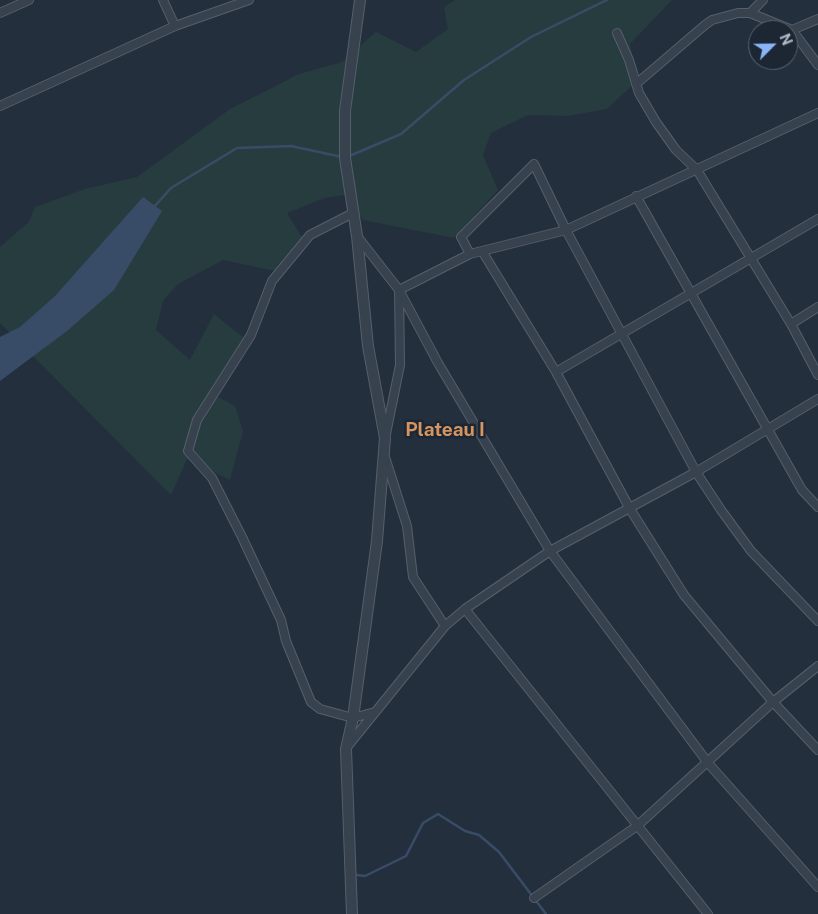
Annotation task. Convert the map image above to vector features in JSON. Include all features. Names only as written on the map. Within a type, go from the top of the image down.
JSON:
[{"type":"street","points":[[0,12],[30,0]]},
{"type":"street","points":[[163,0],[174,26]]},
{"type":"street","points":[[0,106],[174,26],[249,0]]},
{"type":"street","points":[[352,914],[346,749],[353,718],[377,542],[385,455],[385,438],[368,346],[357,236],[344,158],[344,111],[356,42],[360,0]]},
{"type":"street","points":[[750,12],[763,0]]},
{"type":"street","points":[[636,84],[712,20],[738,12],[750,12],[769,20]]},
{"type":"street","points":[[798,27],[818,19]]},
{"type":"street","points":[[617,33],[629,60],[636,84],[656,122],[676,150],[697,170],[791,324],[818,376]]},
{"type":"street","points":[[798,38],[818,64]]},
{"type":"street","points":[[399,290],[470,254],[566,230],[818,113]]},
{"type":"street","points":[[470,254],[460,237],[534,164],[566,230],[696,472],[751,551],[818,622]]},
{"type":"street","points":[[636,196],[802,490],[818,507]]},
{"type":"street","points":[[353,214],[310,235],[272,281],[251,335],[197,420],[188,451],[212,478],[242,537],[281,620],[286,641],[311,702],[320,709],[353,718],[375,712]]},
{"type":"street","points":[[556,372],[622,335],[818,218]]},
{"type":"street","points":[[357,236],[399,290],[438,363],[550,551],[708,763],[818,887]]},
{"type":"street","points":[[482,250],[556,372],[630,509],[684,595],[773,702],[818,750]]},
{"type":"street","points":[[385,438],[400,365],[399,290]]},
{"type":"street","points":[[791,324],[818,308]]},
{"type":"street","points":[[346,749],[444,626],[465,609],[550,551],[696,472],[818,399]]},
{"type":"street","points":[[385,455],[407,526],[413,577],[444,626]]},
{"type":"street","points":[[465,609],[708,914]]},
{"type":"street","points":[[534,898],[637,826],[773,702],[818,666]]},
{"type":"green space","points":[[455,0],[672,0],[630,44],[636,82],[607,109],[568,116],[528,115],[491,133],[483,155],[498,190],[454,238],[363,220],[344,195],[325,198],[287,213],[302,237],[280,272],[223,260],[178,284],[163,301],[156,330],[190,360],[214,314],[249,342],[213,394],[235,406],[243,431],[230,480],[187,459],[171,495],[0,323],[0,247],[29,222],[35,207],[85,189],[137,177],[230,109],[299,74],[342,62],[376,32],[416,52],[448,29],[444,7]]},
{"type":"water","points":[[143,197],[162,211],[114,290],[67,331],[0,381],[0,337],[20,327],[55,296]]},
{"type":"waterway","points":[[347,157],[401,134],[464,80],[531,37],[607,0]]},
{"type":"waterway","points":[[154,207],[171,188],[237,148],[291,146],[342,157]]},
{"type":"waterway","points":[[357,875],[365,876],[406,856],[423,823],[438,814],[465,831],[479,835],[499,852],[546,914]]},
{"type":"district","name":"Plateau I","points":[[445,430]]}]
